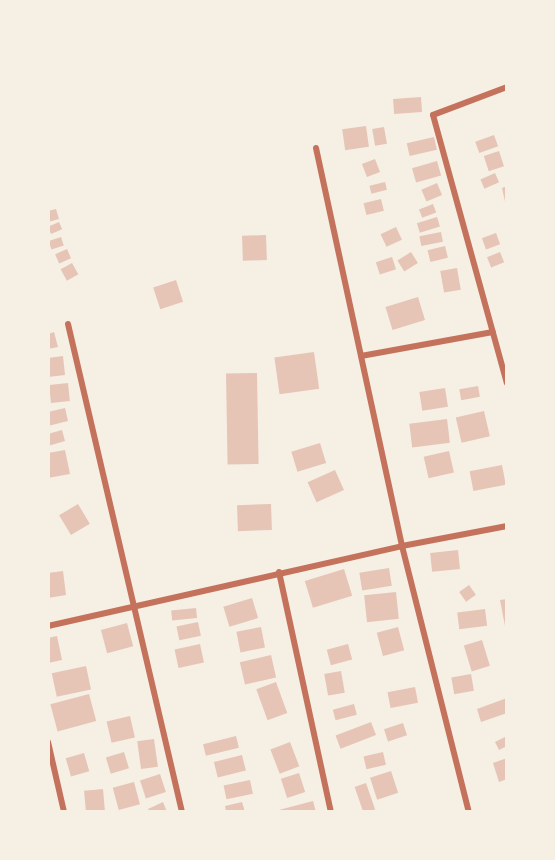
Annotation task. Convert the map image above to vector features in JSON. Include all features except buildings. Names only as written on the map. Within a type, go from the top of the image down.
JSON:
[{"type":"street","points":[[507,87],[434,115],[507,383]]},
{"type":"street","points":[[316,148],[402,546],[469,812]]},
{"type":"street","points":[[68,324],[182,812]]},
{"type":"street","points":[[361,356],[493,332]]},
{"type":"street","points":[[48,626],[279,572],[507,526]]},
{"type":"street","points":[[279,572],[331,812]]},
{"type":"street","points":[[48,742],[64,812]]}]
